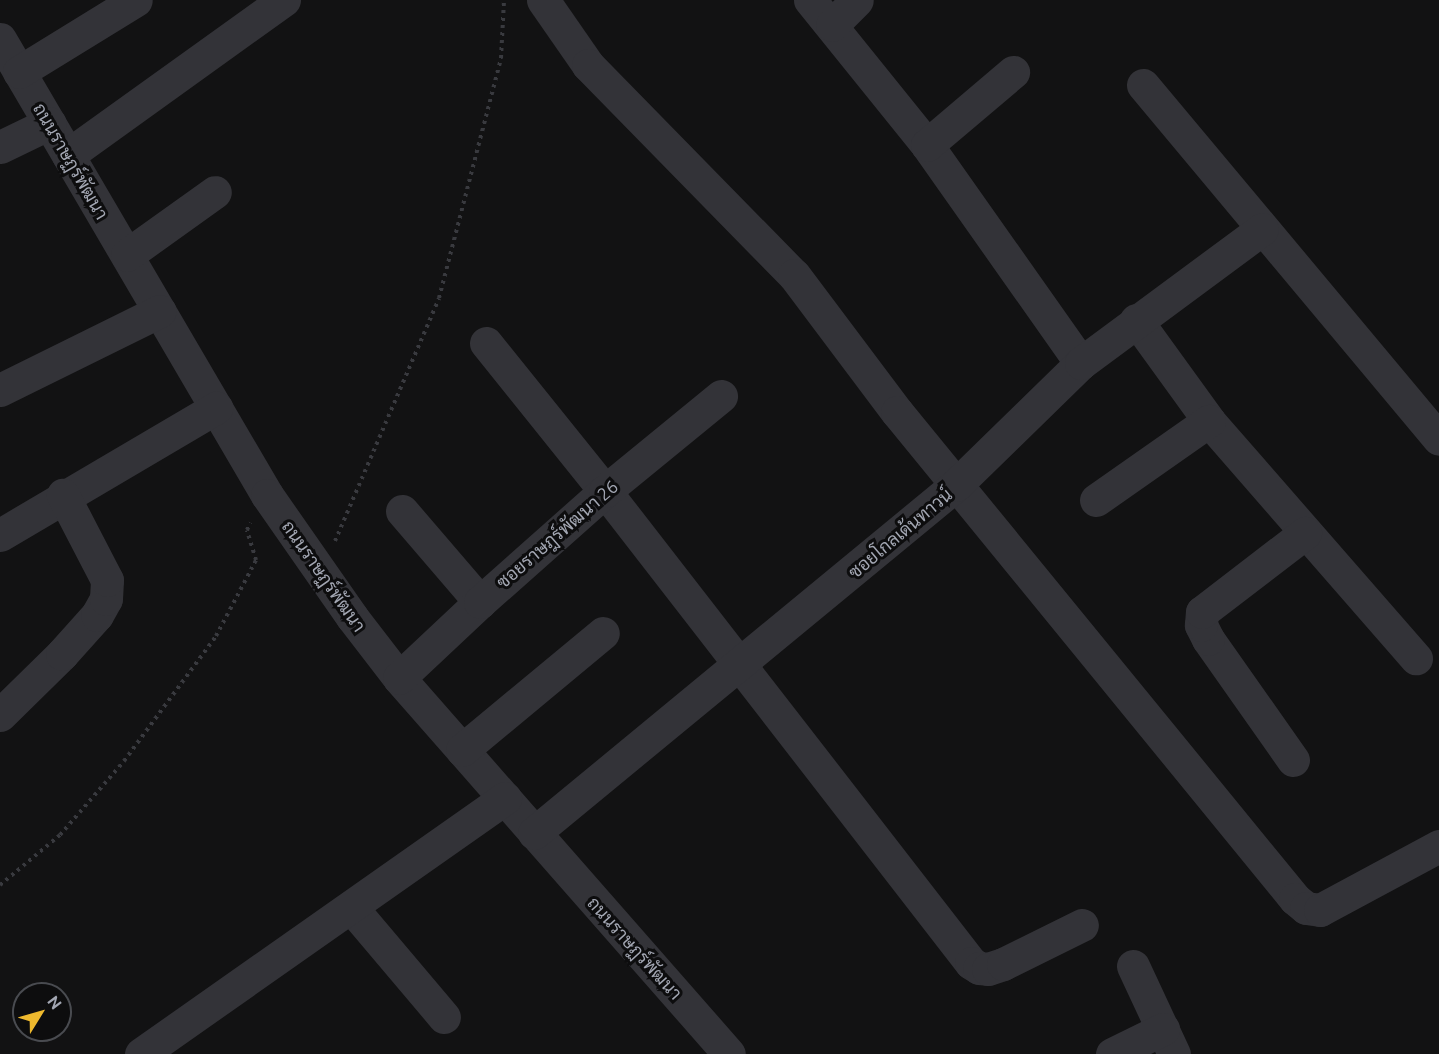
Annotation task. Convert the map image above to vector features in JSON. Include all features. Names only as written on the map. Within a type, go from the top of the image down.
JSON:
[{"type":"street","points":[[19,72],[136,0]]},
{"type":"street","points":[[68,155],[284,0]]},
{"type":"street","points":[[543,0],[588,65],[794,276],[956,485],[1200,785],[1296,899],[1306,908],[1320,910],[1335,904],[1439,846]]},
{"type":"street","points":[[810,0],[927,145],[1081,363]]},
{"type":"street","points":[[832,25],[857,0]]},
{"type":"street","name":"ถนนราษฏร์พัฒนา","points":[[0,39],[267,495],[352,617],[399,678],[729,1054]]},
{"type":"street","points":[[927,145],[1013,72]]},
{"type":"street","points":[[1143,85],[1439,439]]},
{"type":"street","points":[[0,147],[50,123]]},
{"type":"street","points":[[127,255],[215,192]]},
{"type":"street","name":"ซอยโกลเด้นทาวน์","points":[[534,833],[956,485],[1032,407],[1081,363],[1136,320],[1262,229]]},
{"type":"street","points":[[0,390],[160,311]]},
{"type":"street","points":[[1136,320],[1209,421],[1416,658]]},
{"type":"street","points":[[486,343],[606,491],[971,963],[979,968],[988,969],[1003,964],[1082,925]]},
{"type":"street","name":"ซอยราษฎร์พัฒนา 26","points":[[399,678],[480,602],[606,491],[721,396]]},
{"type":"street","points":[[0,535],[63,495],[216,408]]},
{"type":"street","points":[[1096,500],[1209,421]]},
{"type":"street","points":[[0,715],[62,654],[97,615],[106,599],[107,580],[63,495]]},
{"type":"street","points":[[402,511],[480,602]]},
{"type":"street","points":[[1293,760],[1208,639],[1201,625],[1201,618],[1202,612],[1210,604],[1305,532]]},
{"type":"street","points":[[462,750],[603,633]]},
{"type":"street","points":[[141,1054],[506,798]]},
{"type":"street","points":[[351,907],[444,1017]]},
{"type":"street","points":[[1112,1054],[1168,1041],[1133,966]]},
{"type":"path","points":[[335,541],[438,298],[501,58],[504,0]]},
{"type":"path","points":[[0,885],[60,835],[124,761],[216,636],[256,560],[247,530]]}]
